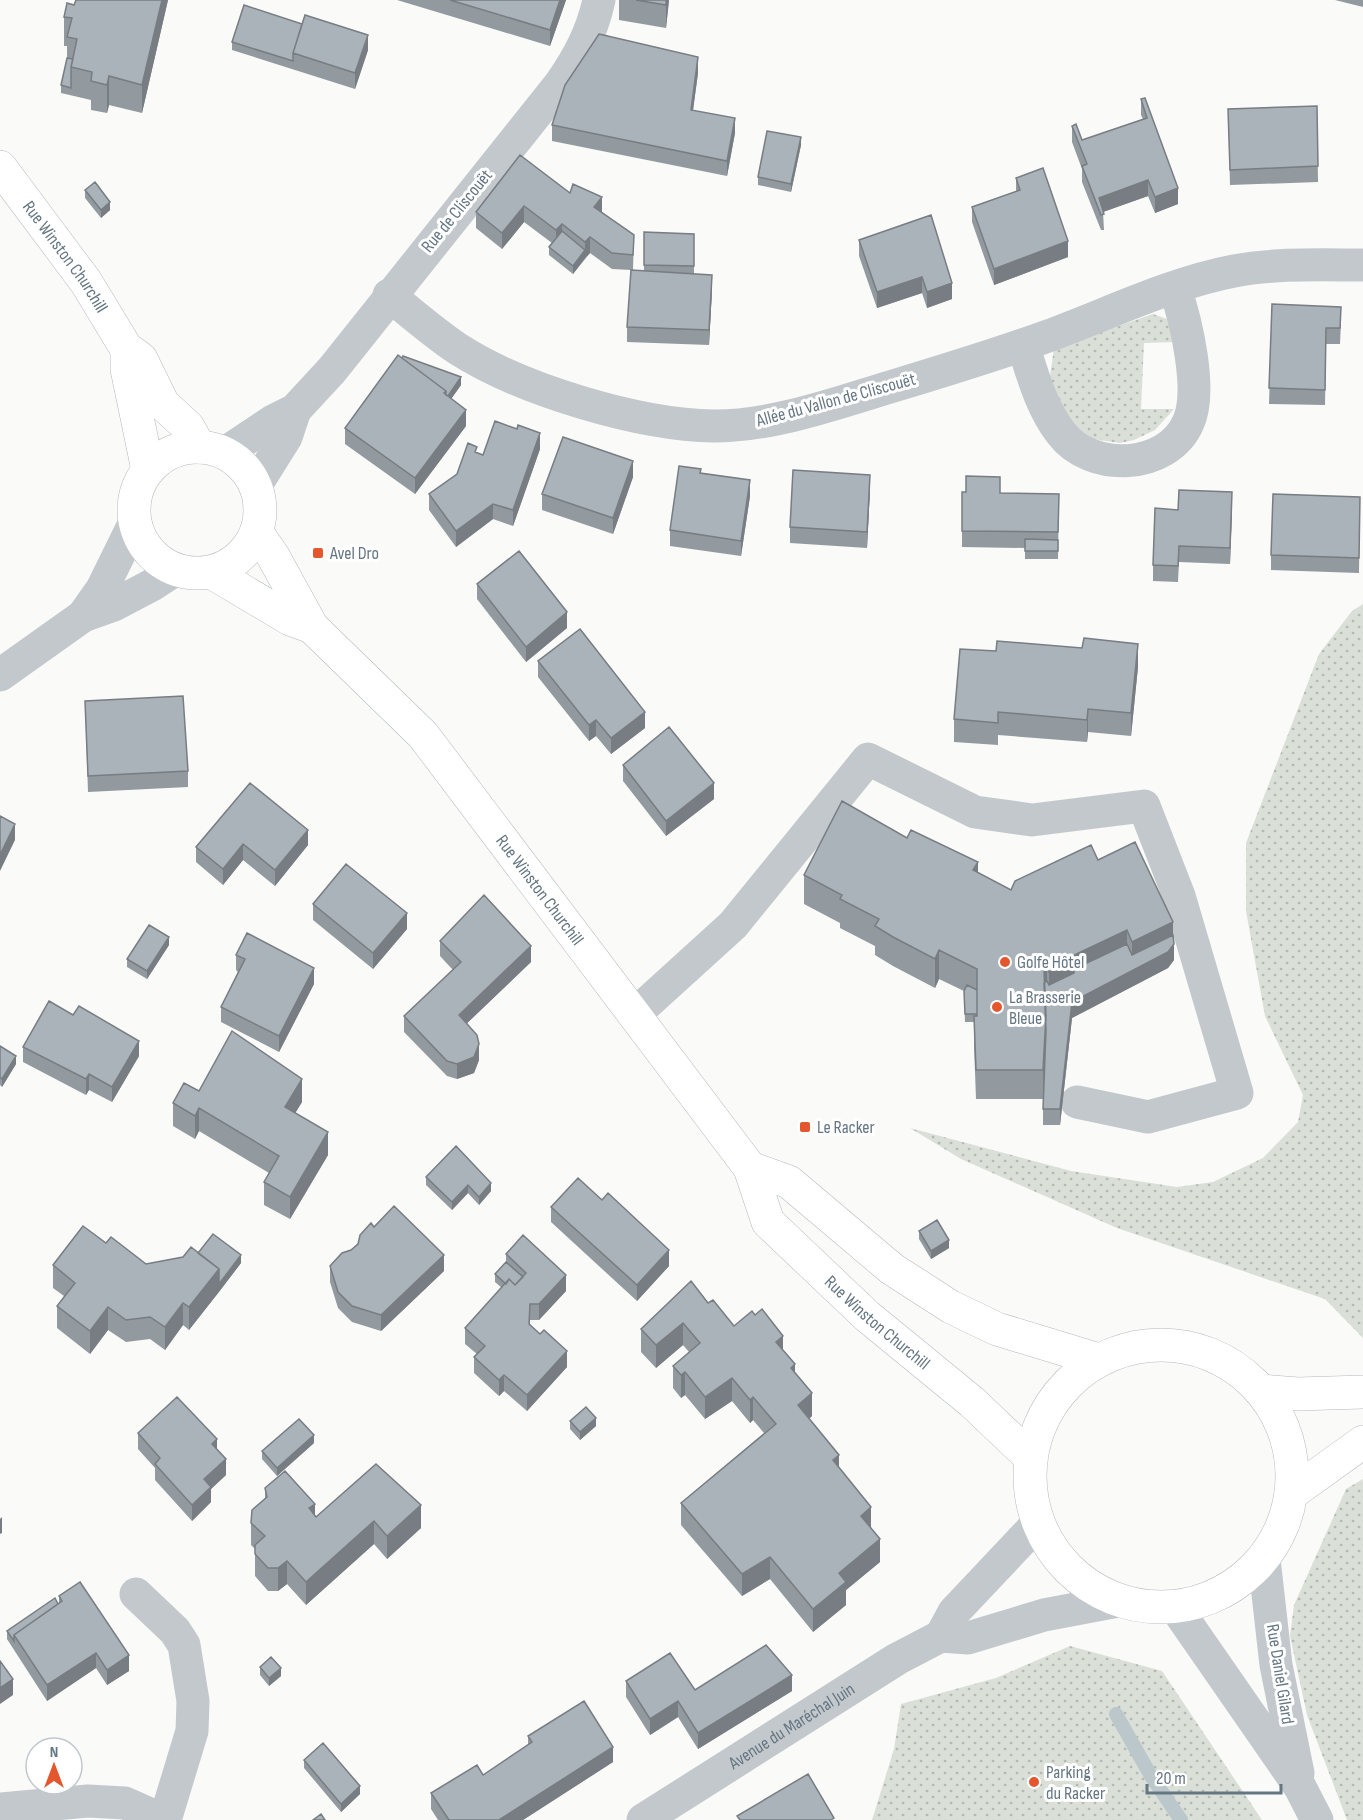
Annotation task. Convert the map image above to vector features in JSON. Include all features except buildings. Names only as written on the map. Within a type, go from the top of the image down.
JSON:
[{"type":"main road","name":"Rue Winston Churchill","points":[[0,166],[86,282],[126,348],[141,359],[164,404],[212,450]]},
{"type":"main road","name":"Rue Winston Churchill","points":[[126,348],[127,369],[148,470]]},
{"type":"main road","points":[[180,449],[212,450],[249,472],[256,485],[261,502],[256,533],[238,559],[211,572],[193,573],[175,570],[156,559],[142,542],[135,522],[135,495],[148,470],[162,457],[180,449]]},
{"type":"main road","name":"Rue Winston Churchill","points":[[256,533],[273,556],[312,627],[423,735],[750,1168],[768,1222],[867,1316],[972,1402],[1030,1458]]},
{"type":"main road","name":"Rue Winston Churchill","points":[[211,572],[290,619],[312,627]]},
{"type":"main road","points":[[750,1168],[789,1182],[892,1269],[951,1307],[997,1329],[1099,1360]]},
{"type":"main road","points":[[1156,1345],[1185,1347],[1214,1356],[1239,1370],[1261,1390],[1277,1413],[1288,1439],[1293,1465],[1292,1494],[1283,1528],[1264,1559],[1225,1592],[1176,1608],[1118,1601],[1084,1583],[1056,1556],[1038,1523],[1030,1491],[1030,1458],[1038,1428],[1053,1401],[1073,1378],[1099,1360],[1126,1349],[1156,1345]]},
{"type":"main road","points":[[1261,1390],[1298,1394],[1363,1392]]},
{"type":"main road","points":[[1292,1494],[1363,1442]]},
{"type":"street","name":"Rue de Cliscouët","points":[[256,485],[286,437],[295,411],[332,370],[389,295],[560,84],[583,49],[599,0]]},
{"type":"street","name":"Allée du Vallon de Cliscouët","points":[[389,295],[459,350],[511,376],[572,399],[671,424],[716,426],[762,422],[838,403],[1023,345],[1175,289],[1233,271],[1285,265],[1363,265]]},
{"type":"street","points":[[1023,345],[1039,396],[1061,433],[1073,445],[1091,455],[1115,461],[1146,458],[1175,443],[1189,422],[1192,369],[1184,314],[1175,289]]},
{"type":"street","name":"Rue de Cliscouët","points":[[212,450],[295,411]]},
{"type":"street","points":[[83,616],[102,589],[135,522]]},
{"type":"street","points":[[0,675],[83,616],[152,585],[175,570]]},
{"type":"street","points":[[634,1015],[733,925],[868,759],[975,812],[1032,820],[1144,806],[1179,896],[1237,1094],[1148,1117],[1077,1102]]},
{"type":"street","points":[[1038,1523],[954,1612],[941,1636],[969,1638],[1044,1615],[1118,1601]]},
{"type":"street","name":"Rue Daniel Gilard","points":[[1264,1559],[1276,1665],[1300,1787]]},
{"type":"street","points":[[0,1809],[88,1801],[125,1803],[164,1820],[192,1731],[194,1701],[184,1645],[175,1630],[136,1594]]},
{"type":"street","name":"Rue Daniel Gilard","points":[[1176,1608],[1300,1787],[1317,1820]]},
{"type":"street","name":"Avenue du Maréchal Juin","points":[[644,1820],[897,1659],[941,1636]]},
{"type":"shaded area","points":[[1153,314],[1167,319],[1177,342],[1144,343],[1141,409],[1174,409],[1155,430],[1134,440],[1120,443],[1093,439],[1066,422],[1050,376],[1054,348]]},
{"type":"shaded area","points":[[1363,604],[1363,1338],[1325,1299],[1117,1228],[961,1159],[910,1128],[1071,1171],[1177,1187],[1213,1182],[1263,1158],[1298,1122],[1303,1095],[1265,1016],[1246,911],[1246,843],[1319,654],[1352,611]]},
{"type":"shaded area","points":[[1363,1479],[1363,1820],[1347,1820],[1307,1715],[1290,1636],[1294,1605],[1346,1489]]},
{"type":"shaded area","points":[[1070,1646],[1162,1671],[1262,1820],[872,1820],[894,1749],[901,1704],[996,1678]]},
{"type":"waterway","points":[[1116,1714],[1151,1776],[1181,1820]]},
{"type":"place","name":"Avel Dro","points":[[318,553]]},
{"type":"place","name":"Golfe Hôtel","points":[[1005,962]]},
{"type":"place","name":"La Brasserie Bleue","points":[[997,1007]]},
{"type":"place","name":"Le Racker","points":[[805,1127]]},
{"type":"place","name":"Parking du Racker","points":[[1034,1782]]}]
